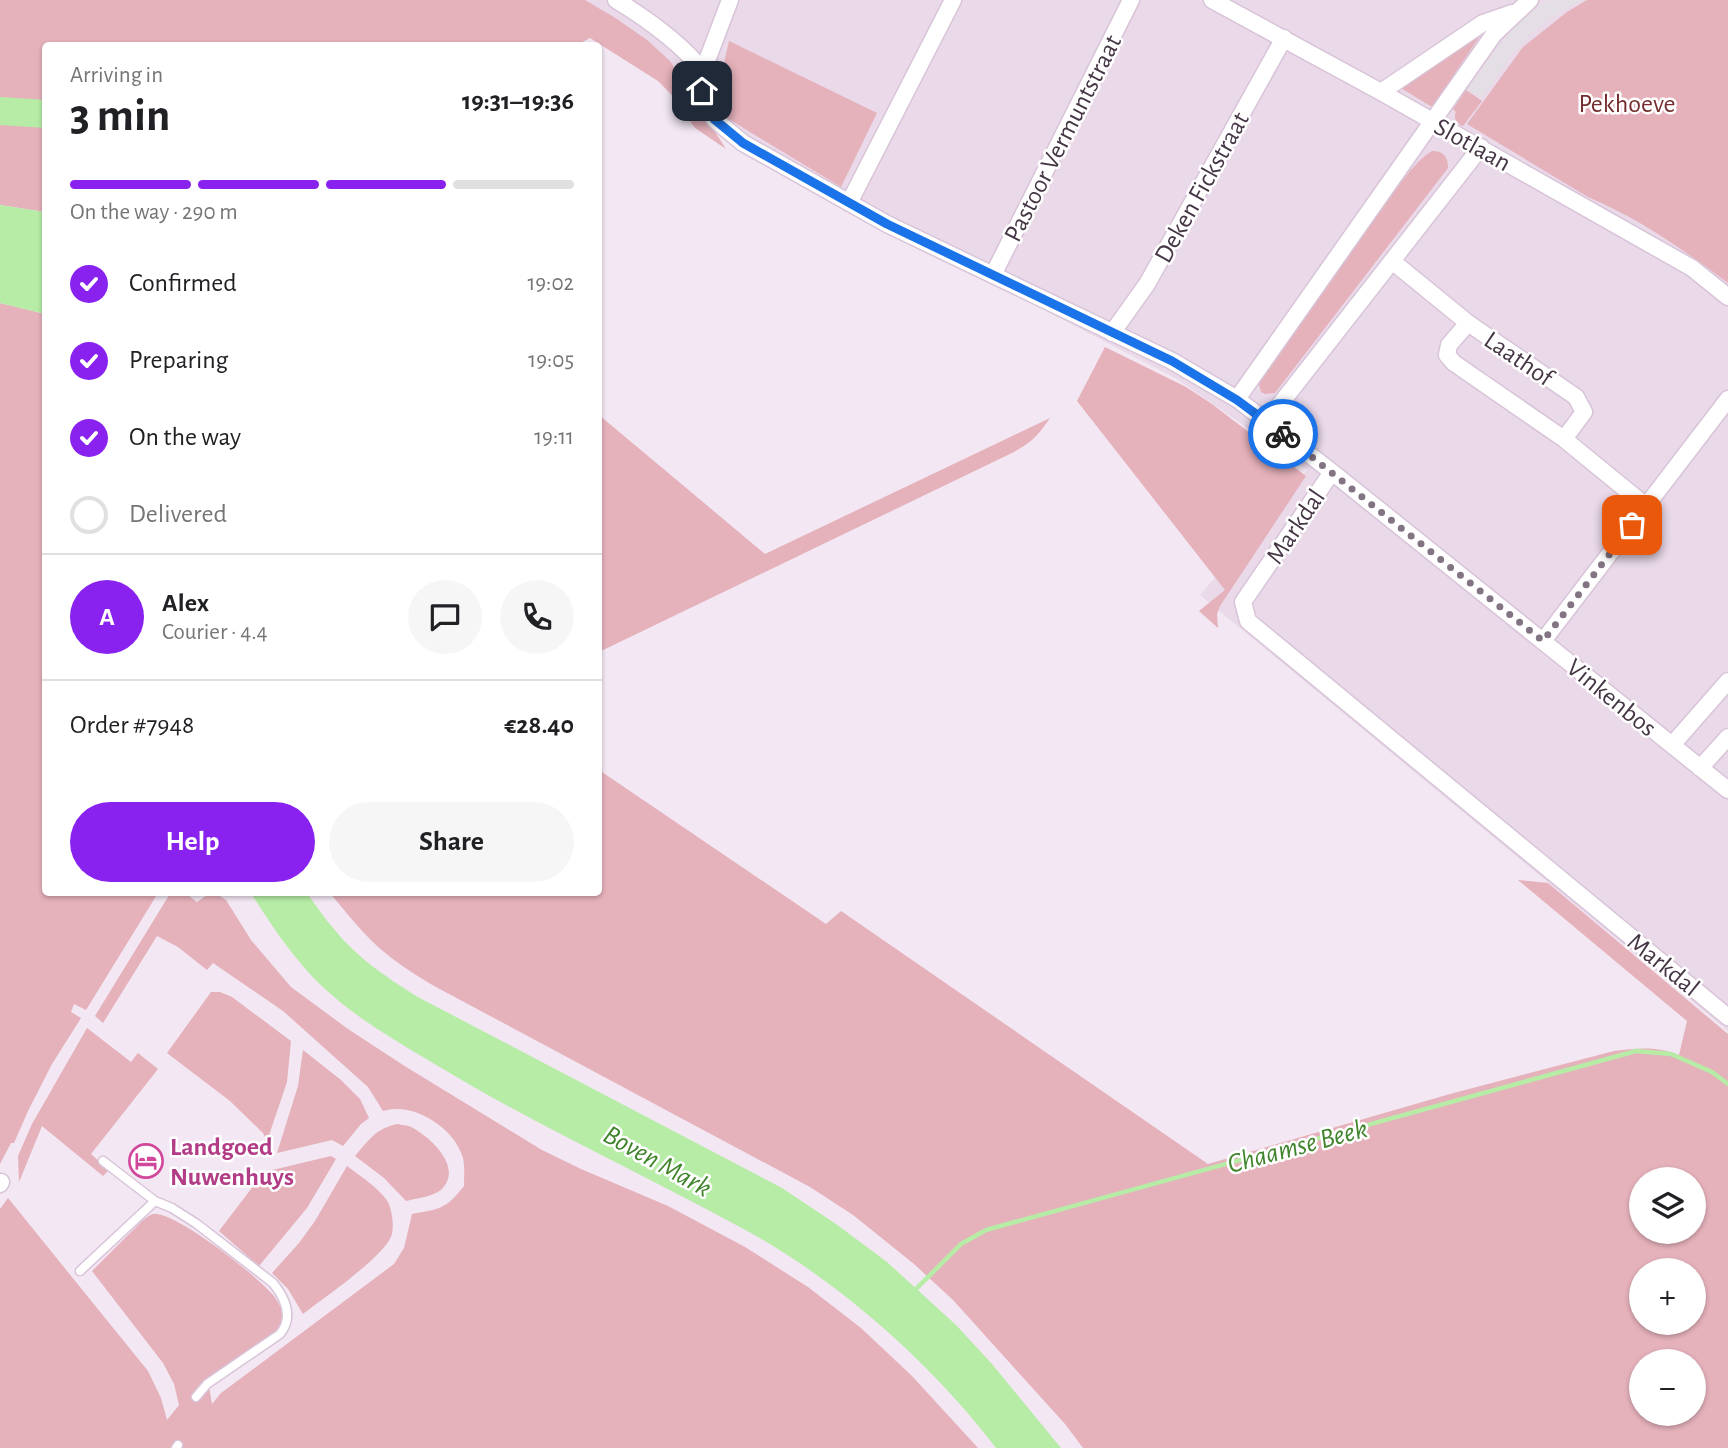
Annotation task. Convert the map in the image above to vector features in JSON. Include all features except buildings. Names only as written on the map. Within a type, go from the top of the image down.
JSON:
[{"type":"street","points":[[616,0],[642,16],[693,59],[703,71],[730,0]]},
{"type":"street","points":[[849,203],[953,0]]},
{"type":"street","name":"Pastoor Vermuntstraat","points":[[993,275],[1131,0]]},
{"type":"street","name":"Slotlaan","points":[[1212,0],[1480,147],[1692,268],[1728,297]]},
{"type":"street","points":[[1381,92],[1483,23],[1524,6]]},
{"type":"street","points":[[1237,400],[1494,34],[1524,6]]},
{"type":"street","name":"Deken Fickstraat","points":[[1112,333],[1147,284],[1284,38]]},
{"type":"street","name":"Markdal","points":[[703,71],[702,91],[714,119],[743,143],[887,224],[1172,361],[1237,400],[1332,471],[1243,602],[1248,621],[1725,1008]]},
{"type":"street","points":[[1267,421],[1480,147]]},
{"type":"street","points":[[1392,261],[1468,323]]},
{"type":"street","name":"Laathof","points":[[1564,439],[1584,412],[1576,397],[1468,323],[1449,345],[1447,355],[1454,363],[1564,439],[1646,506]]},
{"type":"street","points":[[1543,641],[1728,399]]},
{"type":"street","name":"Vinkenbos","points":[[1332,471],[1728,790]]},
{"type":"street","points":[[1672,745],[1728,681]]},
{"type":"street","points":[[1700,768],[1728,737]]},
{"type":"lane","points":[[103,1161],[155,1200],[197,1224],[273,1283],[285,1303],[288,1315],[280,1334],[207,1384],[196,1397]]},
{"type":"lane","points":[[80,1271],[155,1200]]},
{"type":"shaded area","points":[[577,0],[1728,0],[1728,1031],[1200,595],[1308,470],[1177,379],[741,153],[672,71]]},
{"type":"shaded area","points":[[1549,0],[1581,0],[1549,19],[1527,37],[1481,98],[1468,88],[1517,25]]},
{"type":"green space","points":[[0,0],[585,0],[647,40],[670,61],[726,149],[695,128],[658,81],[602,46],[602,42],[590,38],[582,42],[42,42],[42,212],[0,205]]},
{"type":"green space","name":"Pekhoeve","points":[[1587,0],[1728,0],[1728,283],[1643,225],[1588,197],[1467,124],[1523,47],[1567,12]]},
{"type":"green space","points":[[1480,36],[1432,107],[1399,87]]},
{"type":"green space","points":[[729,41],[877,113],[841,187],[722,115],[716,99]]},
{"type":"green space","points":[[1466,90],[1482,101],[1463,126],[1456,121],[1456,112],[1453,109]]},
{"type":"green space","points":[[1432,151],[1444,155],[1448,168],[1275,393],[1261,392],[1258,381],[1288,338],[1404,178]]},
{"type":"green space","points":[[0,303],[42,313],[42,896],[156,896],[86,1010],[74,1004],[71,1012],[81,1018],[52,1064],[14,1143],[11,1143],[0,1164]]},
{"type":"green space","points":[[1105,347],[1186,387],[1306,476],[1220,606],[1217,614],[1218,628],[1199,611],[1225,590],[1077,401]]},
{"type":"green space","points":[[602,418],[765,554],[1050,418],[1034,438],[1012,453],[602,651]]},
{"type":"green space","points":[[602,772],[826,924],[841,911],[1208,1164],[1450,1094],[1614,1051],[1655,1049],[1679,1055],[1687,1021],[1518,880],[1548,883],[1728,1034],[1728,1448],[1083,1448],[1065,1424],[953,1300],[914,1264],[853,1215],[810,1187],[420,978],[377,946],[333,896],[602,896]]},
{"type":"green space","points":[[169,896],[189,896],[197,902],[206,896],[220,896],[226,900],[251,940],[291,987],[348,1029],[542,1150],[668,1206],[745,1247],[808,1287],[861,1328],[912,1376],[978,1448],[0,1448],[0,1209],[8,1198],[148,1371],[161,1398],[167,1420],[179,1405],[174,1384],[163,1363],[92,1271],[143,1220],[155,1214],[168,1218],[218,1248],[273,1295],[287,1324],[209,1386],[212,1404],[221,1393],[394,1264],[404,1248],[412,1214],[442,1207],[464,1186],[463,1158],[442,1127],[407,1110],[383,1111],[368,1087],[283,1011],[213,963],[207,970],[178,947],[157,936],[103,1023],[95,1016]]},
{"type":"green space","points":[[211,992],[232,997],[291,1041],[287,1082],[267,1141],[263,1133],[230,1101],[167,1053]]},
{"type":"green space","points":[[87,1028],[131,1062],[138,1053],[158,1069],[91,1154],[109,1170],[103,1176],[42,1126],[19,1182],[18,1156],[32,1124]]},
{"type":"green space","points":[[303,1050],[360,1099],[369,1118],[343,1146],[332,1140],[277,1153],[298,1086]]},
{"type":"green space","points":[[397,1124],[409,1126],[420,1133],[442,1154],[449,1172],[448,1180],[438,1192],[406,1201],[384,1178],[355,1156],[378,1132]]},
{"type":"green space","points":[[331,1156],[336,1159],[307,1208],[259,1266],[219,1231],[264,1172]]},
{"type":"green space","points":[[347,1166],[388,1202],[391,1209],[392,1234],[388,1243],[367,1265],[303,1314],[288,1289],[272,1273],[315,1221]]},
{"type":"water","points":[[0,205],[42,212],[42,313],[0,303]]},
{"type":"water","name":"Boven Mark","points":[[253,896],[309,896],[352,949],[416,996],[782,1188],[887,1262],[956,1325],[1061,1448],[996,1448],[915,1357],[884,1328],[819,1276],[751,1233],[515,1110],[371,1024],[339,1001],[310,974]]},
{"type":"waterway","points":[[0,111],[42,114]]},
{"type":"waterway","name":"Chaamse Beek","points":[[913,1292],[961,1244],[986,1230],[1636,1051],[1671,1054],[1712,1072],[1728,1084]]},
{"type":"way so far","points":[[1283,434],[1543,641],[1632,525]]},
{"type":"place","name":"Landgoed Nuwenhuys","points":[[146,1161]]},
{"type":"route","points":[[702,91],[714,119],[743,143],[887,224],[1172,361],[1237,400],[1283,434]]}]
